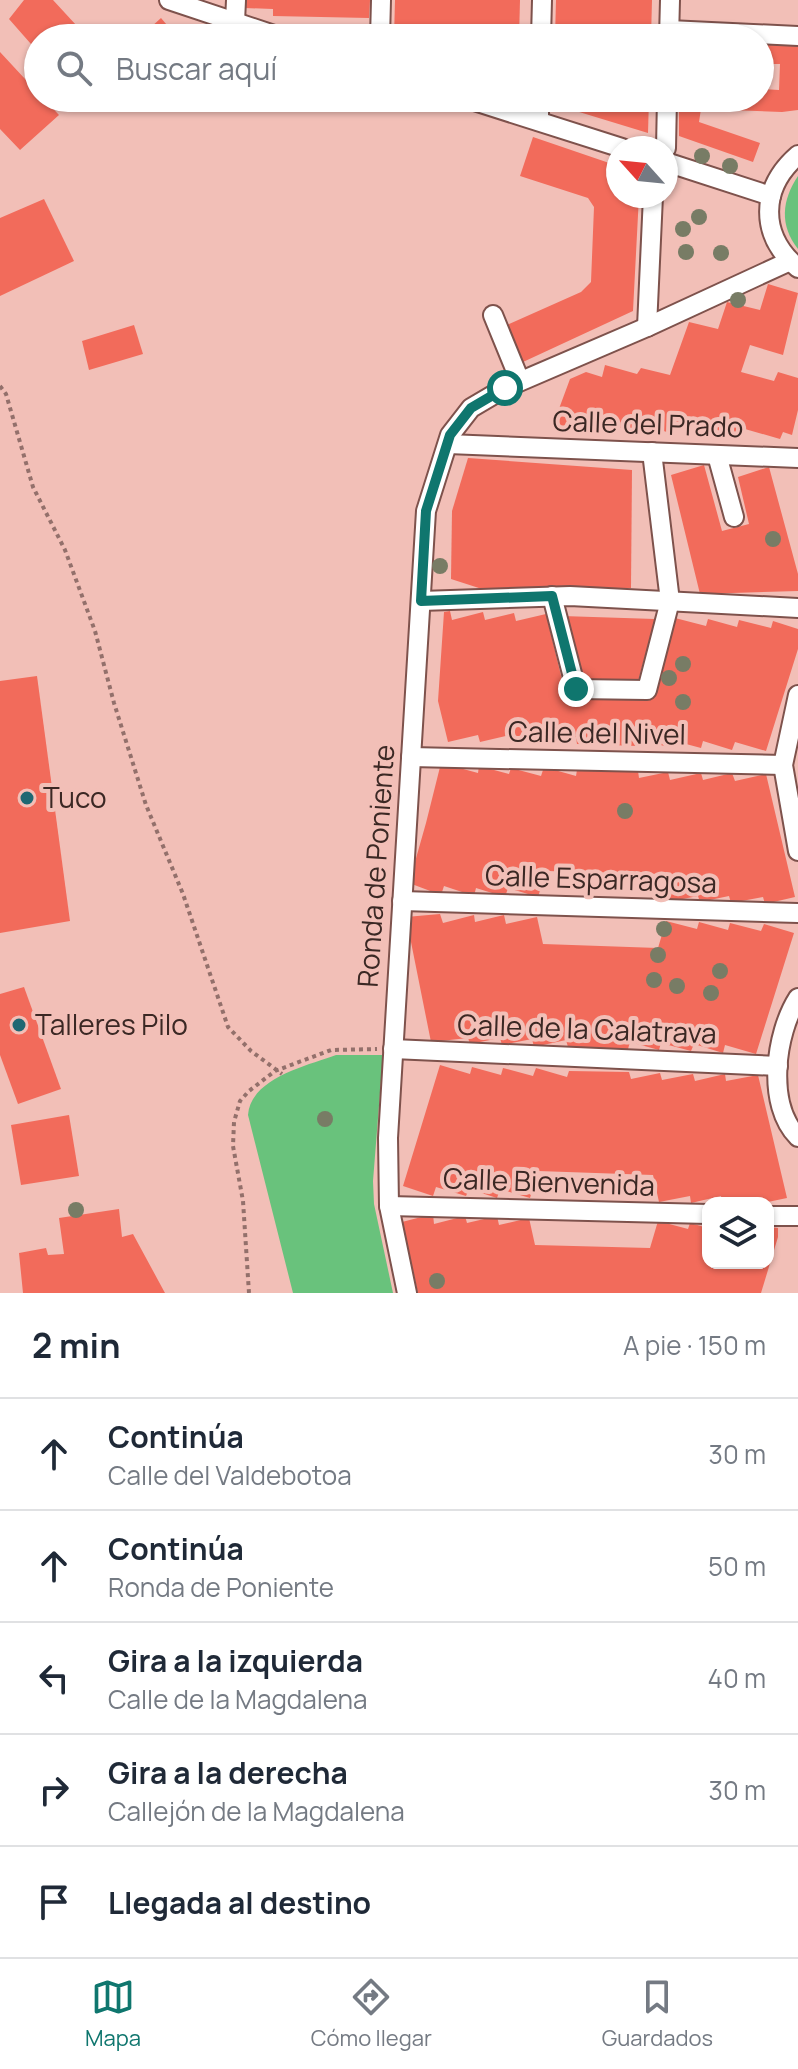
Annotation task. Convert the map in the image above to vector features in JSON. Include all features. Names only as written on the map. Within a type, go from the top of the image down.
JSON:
[{"type":"street","points":[[169,0],[241,24]]},
{"type":"street","points":[[235,22],[236,0]]},
{"type":"street","points":[[380,24],[381,0]]},
{"type":"street","points":[[541,24],[542,0]]},
{"type":"street","points":[[669,24],[670,0]]},
{"type":"street","points":[[774,36],[798,36]]},
{"type":"street","points":[[510,112],[606,143]]},
{"type":"street","points":[[539,112],[539,121]]},
{"type":"street","points":[[666,136],[667,112]]},
{"type":"street","points":[[794,265],[783,255],[769,221],[771,196],[781,173],[798,155]]},
{"type":"street","points":[[678,166],[771,196]]},
{"type":"street","points":[[647,327],[652,208]]},
{"type":"street","name":"Ronda de Poniente","points":[[407,1293],[389,1206],[388,1138],[426,511],[450,435],[471,408],[520,381],[794,265]]},
{"type":"street","points":[[493,315],[520,381]]},
{"type":"street","name":"Calle del Prado","points":[[448,444],[798,458]]},
{"type":"street","points":[[552,596],[576,689],[647,690],[670,601],[652,452]]},
{"type":"street","points":[[717,455],[734,517]]},
{"type":"street","points":[[421,601],[552,596],[798,608]]},
{"type":"street","points":[[798,695],[783,765],[798,851]]},
{"type":"street","name":"Calle del Nivel","points":[[411,757],[783,765]]},
{"type":"street","name":"Calle Esparragosa","points":[[402,901],[798,913]]},
{"type":"street","points":[[798,998],[786,1021],[778,1066],[782,1112],[788,1126],[798,1137]]},
{"type":"street","name":"Calle de la Calatrava","points":[[393,1049],[778,1066]]},
{"type":"street","name":"Calle Bienvenida","points":[[389,1206],[702,1214]]},
{"type":"street","points":[[774,1216],[798,1216]]},
{"type":"path","points":[[0,386],[6,394],[33,487],[65,550],[95,631],[146,805],[183,894],[228,1027],[251,1051],[282,1074]]},
{"type":"path","points":[[249,1293],[243,1201],[233,1146],[234,1122],[240,1101],[275,1071],[331,1050],[393,1049]]},
{"type":"green space","points":[[798,176],[798,249],[788,231],[785,212]]},
{"type":"green space","points":[[336,1055],[383,1055],[373,1181],[374,1204],[393,1293],[293,1293],[248,1115],[251,1102],[269,1083],[296,1069]]},
{"type":"building","points":[[24,0],[53,0],[75,24],[24,24],[24,36],[9,19]]},
{"type":"building","points":[[245,0],[370,0],[369,18],[273,16],[273,9],[245,8]]},
{"type":"building","points":[[395,0],[520,0],[519,24],[394,24]]},
{"type":"building","points":[[556,0],[652,0],[651,24],[555,24]]},
{"type":"building","points":[[774,44],[798,45],[798,110],[774,112],[774,90],[779,90],[780,64],[774,64]]},
{"type":"building","points":[[0,52],[24,78],[24,112],[56,112],[59,115],[20,150],[0,129]]},
{"type":"building","points":[[579,112],[649,112],[648,133]]},
{"type":"building","points":[[679,112],[701,112],[699,122],[760,143],[753,162],[679,136]]},
{"type":"building","points":[[533,137],[606,162],[606,208],[638,208],[633,311],[523,362],[507,325],[581,292],[591,282],[594,207],[588,198],[520,176]]},
{"type":"building","points":[[44,199],[74,261],[0,296],[0,218]]},
{"type":"building","points":[[768,284],[798,293],[783,355],[750,345],[741,372],[774,381],[778,372],[798,378],[798,410],[792,435],[783,432],[780,439],[745,429],[743,437],[710,428],[708,436],[676,425],[673,434],[642,424],[638,433],[608,424],[605,432],[574,423],[570,431],[553,425],[570,379],[586,372],[602,377],[605,365],[637,374],[641,368],[670,375],[689,322],[718,329],[727,302],[760,310]]},
{"type":"building","points":[[134,325],[143,354],[89,370],[82,341]]},
{"type":"building","points":[[468,458],[632,470],[631,588],[482,589],[451,579],[452,511]]},
{"type":"building","points":[[704,465],[722,531],[749,524],[738,477],[769,467],[798,574],[798,591],[700,594],[671,475]]},
{"type":"building","points":[[450,611],[452,620],[483,612],[485,620],[514,613],[516,621],[546,614],[566,696],[653,697],[675,618],[706,626],[708,619],[737,627],[739,620],[771,628],[773,621],[798,629],[798,649],[766,751],[735,742],[732,750],[703,741],[701,748],[671,740],[668,747],[639,739],[638,746],[577,744],[576,737],[544,744],[542,736],[511,742],[510,735],[480,742],[478,735],[448,742],[438,701],[444,612]]},
{"type":"building","points":[[562,616],[655,619],[637,685],[578,684]]},
{"type":"building","name":"Tuco","points":[[37,676],[70,921],[0,933],[0,681]]},
{"type":"building","points":[[441,763],[478,773],[479,766],[509,774],[511,768],[541,776],[544,767],[576,776],[577,770],[638,771],[639,778],[668,772],[670,780],[701,773],[703,780],[732,773],[735,781],[766,774],[795,897],[765,904],[763,897],[731,903],[729,896],[700,902],[698,896],[667,902],[661,874],[546,871],[538,897],[508,888],[505,897],[476,888],[474,896],[444,886],[441,895],[409,883]]},
{"type":"building","points":[[440,914],[443,923],[474,915],[475,922],[504,915],[506,924],[537,917],[543,944],[658,948],[666,921],[697,929],[699,922],[728,930],[730,923],[761,931],[764,924],[794,933],[756,1054],[725,1045],[723,1053],[694,1044],[691,1051],[661,1043],[659,1050],[630,1042],[628,1049],[568,1047],[566,1040],[534,1047],[532,1039],[502,1045],[500,1038],[470,1044],[468,1038],[431,1042],[406,917]]},
{"type":"building","name":"Talleres Pilo","points":[[24,987],[61,1089],[18,1104],[0,1055],[0,994]]},
{"type":"building","points":[[440,1065],[470,1074],[472,1067],[501,1075],[503,1068],[533,1076],[536,1068],[567,1077],[569,1071],[629,1072],[631,1079],[660,1073],[662,1080],[693,1074],[695,1081],[725,1074],[726,1081],[758,1075],[787,1198],[774,1201],[774,1197],[721,1196],[702,1197],[702,1200],[691,1203],[690,1196],[659,1202],[653,1175],[538,1171],[530,1198],[500,1189],[497,1198],[469,1189],[466,1196],[436,1187],[433,1196],[403,1186]]},
{"type":"building","points":[[69,1115],[79,1176],[21,1185],[11,1125]]},
{"type":"building","points":[[119,1209],[122,1237],[133,1234],[165,1293],[23,1293],[19,1253],[46,1248],[48,1255],[64,1254],[59,1218]]},
{"type":"building","points":[[433,1214],[434,1224],[465,1216],[467,1223],[497,1216],[499,1225],[529,1218],[535,1245],[650,1248],[658,1221],[688,1229],[690,1223],[702,1226],[702,1269],[768,1269],[761,1293],[418,1293],[402,1222]]},
{"type":"building","points":[[774,1228],[778,1228],[774,1250]]},
{"type":"place","name":"Tuco","points":[[27,798]]},
{"type":"place","name":"Talleres Pilo","points":[[19,1025]]},
{"type":"route","points":[[505,388],[471,408],[450,435],[426,511],[421,601],[552,596],[576,689]]}]
